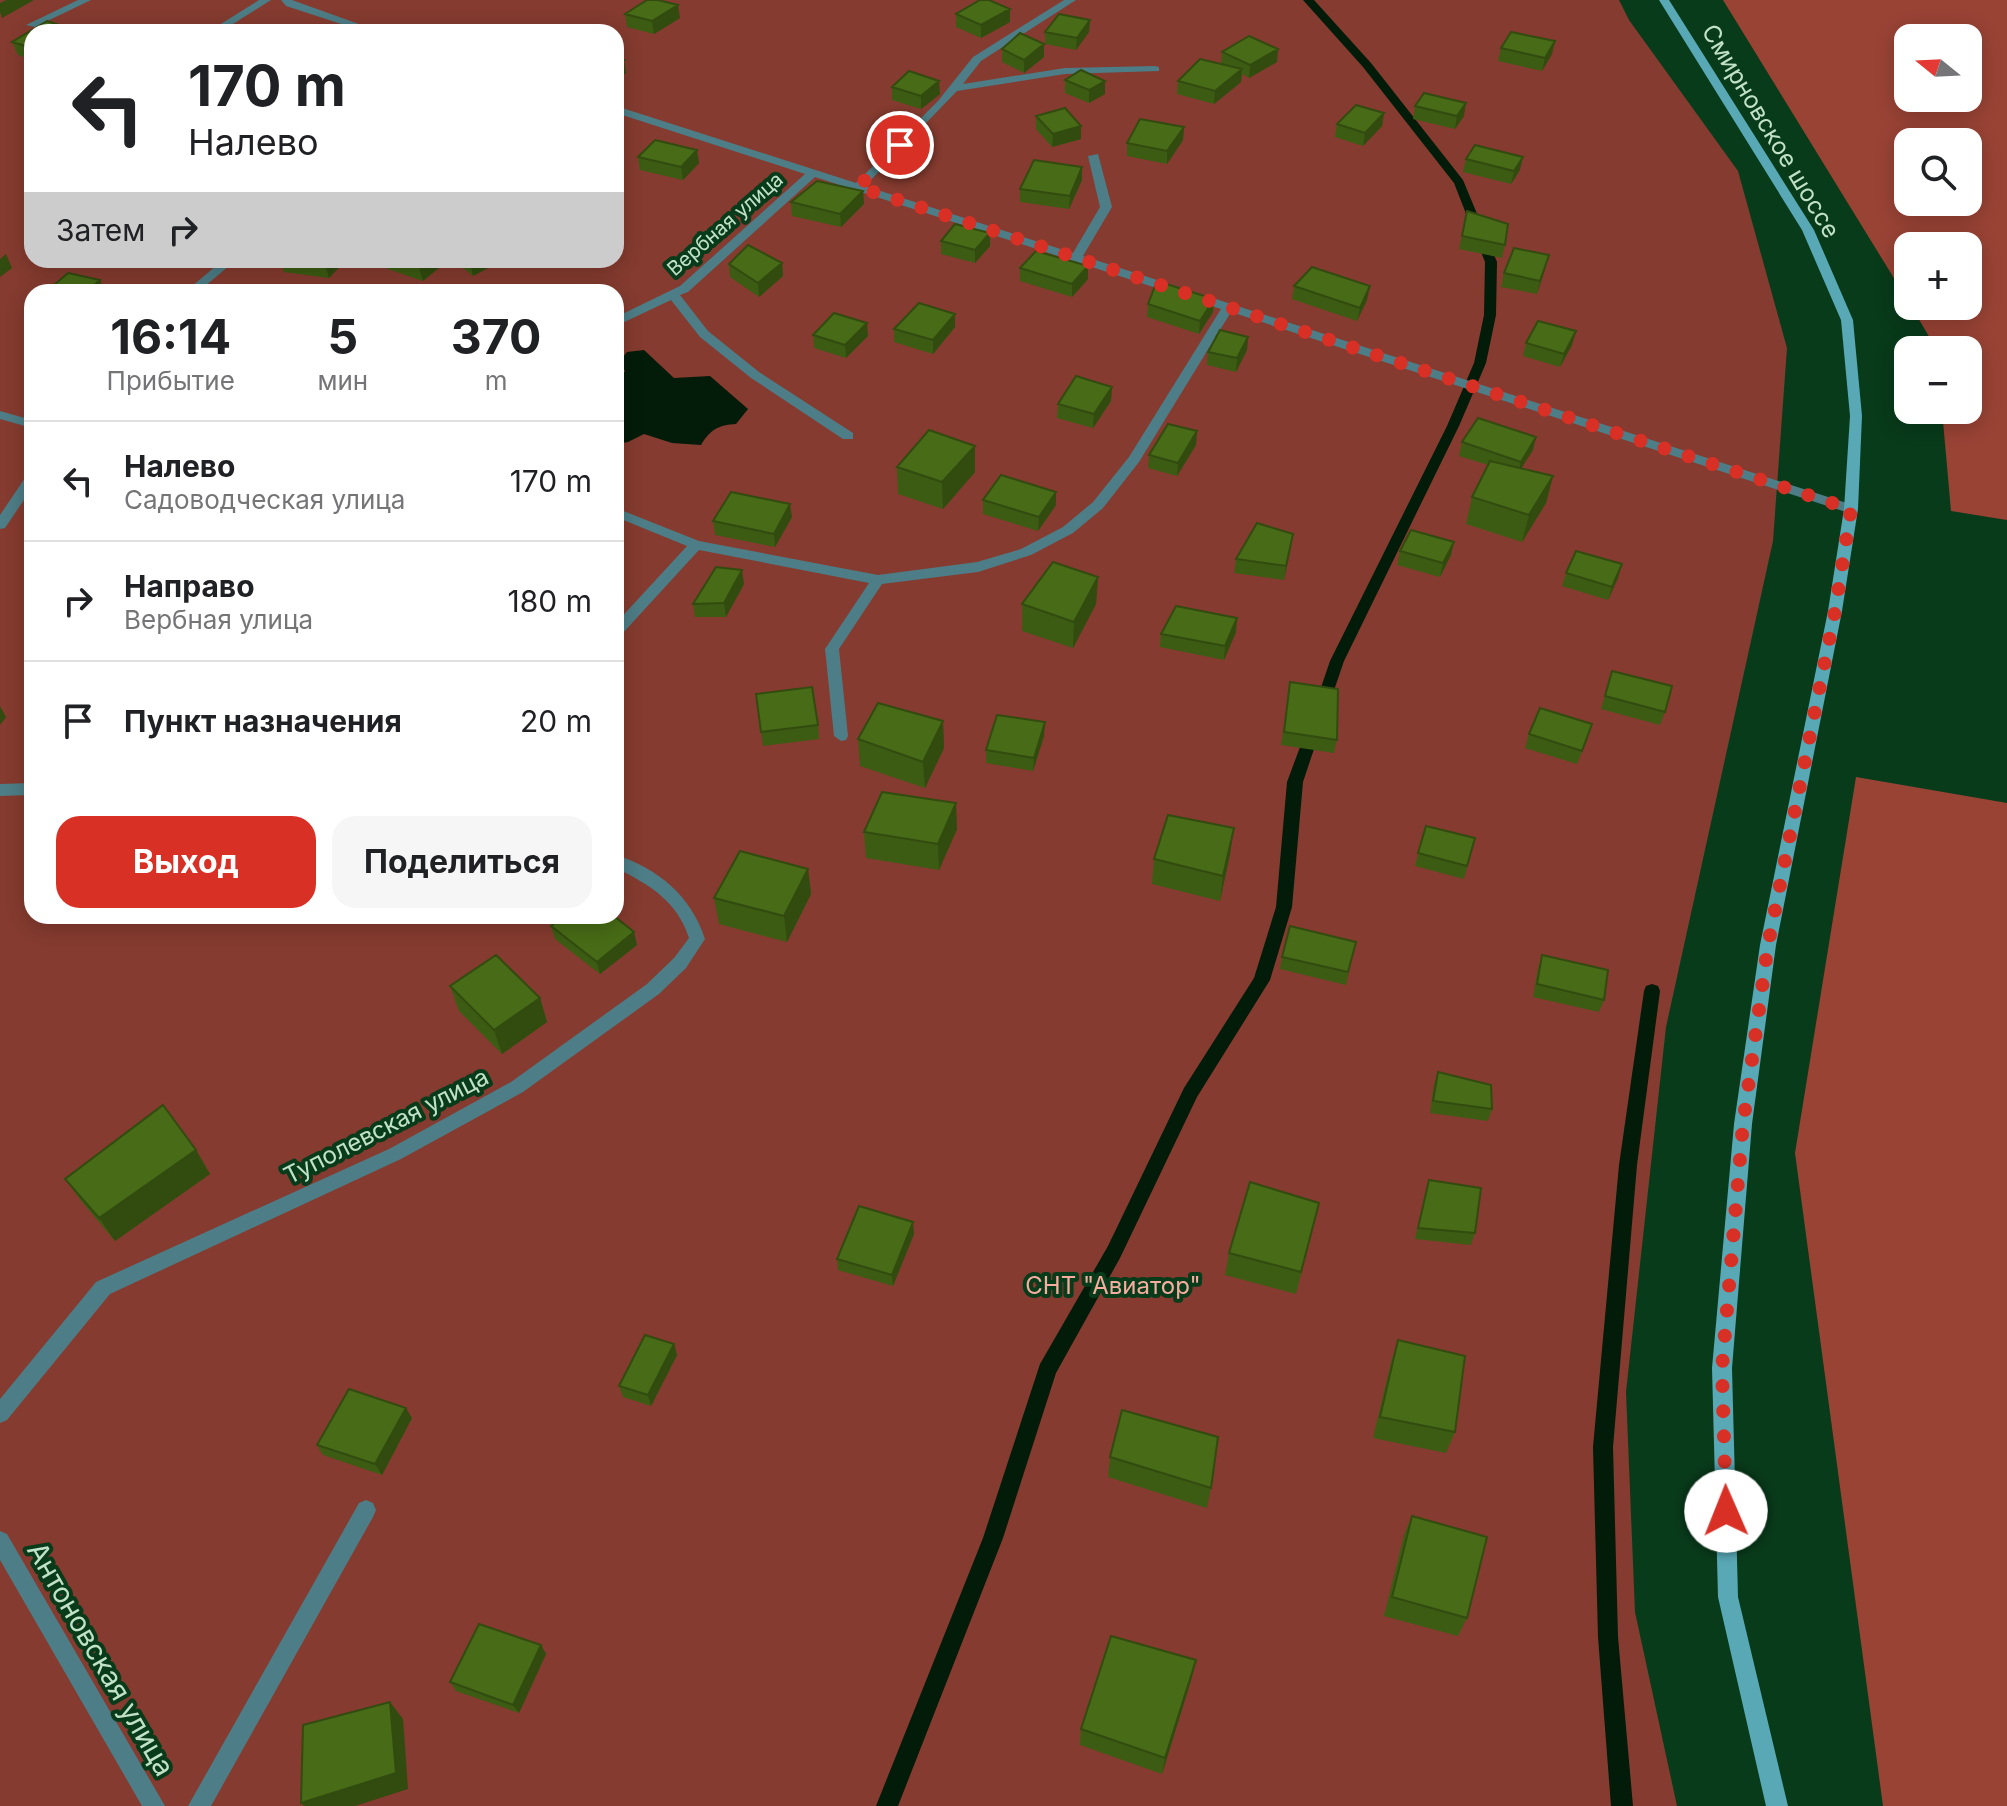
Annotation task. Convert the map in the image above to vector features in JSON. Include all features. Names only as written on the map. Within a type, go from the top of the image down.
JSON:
[{"type":"main road","name":"Смирновское шоссе","points":[[1664,0],[1808,230],[1847,320],[1856,416],[1851,509],[1835,611],[1768,945],[1743,1124],[1722,1368],[1728,1597],[1777,1806]]},
{"type":"lane","points":[[33,24],[86,0]]},
{"type":"lane","points":[[226,24],[266,0]]},
{"type":"lane","points":[[286,0],[351,24]]},
{"type":"lane","points":[[858,187],[977,59],[1071,0]]},
{"type":"lane","points":[[952,89],[1065,71],[1155,69]]},
{"type":"lane","points":[[624,112],[1851,509]]},
{"type":"lane","points":[[1076,258],[1106,207],[1094,156]]},
{"type":"lane","name":"Вербная улица","points":[[624,318],[684,289],[814,172]]},
{"type":"lane","points":[[201,284],[220,268]]},
{"type":"lane","points":[[674,295],[714,343],[755,375],[848,436]]},
{"type":"lane","points":[[624,515],[696,545],[878,580],[978,567],[1026,552],[1068,530],[1098,505],[1134,459],[1228,307]]},
{"type":"lane","points":[[0,415],[24,422]]},
{"type":"lane","points":[[0,525],[24,499]]},
{"type":"lane","points":[[624,623],[696,545]]},
{"type":"lane","points":[[841,736],[832,649],[878,580]]},
{"type":"lane","points":[[0,790],[24,789]]},
{"type":"lane","name":"Туполевская улица","points":[[0,1414],[103,1288],[395,1154],[517,1087],[653,989],[680,963],[697,939],[692,915],[663,885],[624,865]]},
{"type":"lane","points":[[199,1806],[366,1510]]},
{"type":"lane","name":"Антоновская улица","points":[[0,1541],[154,1806]]},
{"type":"green space","name":"СНТ \"Авиатор\"","points":[[0,0],[1619,0],[1629,20],[1738,171],[1787,348],[1773,541],[1666,1027],[1626,1392],[1635,1612],[1677,1806],[0,1806]]},
{"type":"shaded area","points":[[1723,0],[2007,0],[2007,520],[1951,511],[1943,424],[1982,424],[1982,336],[1929,336],[1919,320],[1982,320],[1982,232],[1894,232],[1894,278]]},
{"type":"shaded area","points":[[644,350],[674,378],[710,376],[748,409],[736,424],[715,429],[701,445],[672,443],[644,434],[624,443],[624,356],[627,352]]},
{"type":"shaded area","points":[[1856,777],[2007,803],[2007,1806],[1883,1806],[1795,1153]]},
{"type":"building","points":[[647,0],[678,5],[652,21],[625,14]]},
{"type":"building","points":[[980,0],[989,0],[1010,9],[981,25],[956,14]]},
{"type":"building","points":[[1059,14],[1090,20],[1077,38],[1045,32]]},
{"type":"building","points":[[1511,32],[1555,41],[1545,58],[1501,48]]},
{"type":"building","points":[[1020,33],[1044,44],[1024,60],[1002,49]]},
{"type":"building","points":[[24,35],[24,46],[12,42]]},
{"type":"building","points":[[1249,36],[1278,49],[1250,65],[1222,52]]},
{"type":"building","points":[[1200,59],[1242,69],[1215,91],[1178,81]]},
{"type":"building","points":[[1081,70],[1105,81],[1089,90],[1065,80]]},
{"type":"building","points":[[909,71],[939,81],[921,96],[892,87]]},
{"type":"building","points":[[1424,93],[1466,103],[1457,116],[1415,106]]},
{"type":"building","points":[[1356,105],[1384,113],[1365,133],[1337,124]]},
{"type":"building","points":[[1065,108],[1081,126],[1053,134],[1036,116]]},
{"type":"building","points":[[1140,119],[1184,127],[1167,151],[1127,143]]},
{"type":"building","points":[[655,140],[697,150],[681,167],[638,157]]},
{"type":"building","points":[[1475,145],[1523,157],[1514,171],[1466,159]]},
{"type":"building","points":[[1034,160],[1082,167],[1070,196],[1020,189]]},
{"type":"building","points":[[817,181],[863,191],[840,214],[791,202]]},
{"type":"building","points":[[1467,211],[1508,224],[1505,245],[1462,236]]},
{"type":"building","points":[[955,224],[990,233],[975,250],[941,241]]},
{"type":"building","points":[[748,245],[782,263],[758,283],[729,264]]},
{"type":"building","points":[[1514,248],[1549,255],[1540,281],[1504,273]]},
{"type":"building","points":[[1036,251],[1088,266],[1072,284],[1020,268]]},
{"type":"building","points":[[1312,267],[1370,286],[1360,308],[1294,286]]},
{"type":"building","points":[[68,273],[100,280],[95,284],[55,284]]},
{"type":"building","points":[[1157,281],[1214,299],[1200,321],[1148,304]]},
{"type":"building","points":[[919,303],[955,314],[933,340],[894,329]]},
{"type":"building","points":[[834,313],[867,323],[845,345],[813,335]]},
{"type":"building","points":[[1538,321],[1576,331],[1564,354],[1526,343]]},
{"type":"building","points":[[1220,330],[1248,337],[1237,358],[1208,352]]},
{"type":"building","points":[[1076,376],[1112,387],[1094,414],[1058,404]]},
{"type":"building","points":[[1478,418],[1536,437],[1521,462],[1462,442]]},
{"type":"building","points":[[1168,424],[1197,431],[1178,463],[1149,455]]},
{"type":"building","points":[[929,430],[975,446],[942,482],[897,467]]},
{"type":"building","points":[[1490,461],[1553,476],[1529,515],[1472,497]]},
{"type":"building","points":[[1001,475],[1056,492],[1039,517],[983,500]]},
{"type":"building","points":[[731,492],[790,504],[774,534],[713,521]]},
{"type":"building","points":[[1257,523],[1293,534],[1286,566],[1236,559]]},
{"type":"building","points":[[1411,530],[1454,542],[1443,563],[1400,551]]},
{"type":"building","points":[[1576,551],[1622,564],[1612,587],[1566,573]]},
{"type":"building","points":[[1053,562],[1098,577],[1074,622],[1022,604]]},
{"type":"building","points":[[716,567],[742,570],[724,603],[693,604]]},
{"type":"building","points":[[1176,606],[1237,618],[1225,646],[1161,634]]},
{"type":"building","points":[[1612,671],[1672,686],[1665,712],[1605,696]]},
{"type":"building","points":[[1290,682],[1338,689],[1337,740],[1284,732]]},
{"type":"building","points":[[812,687],[818,725],[761,732],[756,694]]},
{"type":"building","points":[[878,703],[943,721],[923,762],[858,739]]},
{"type":"building","points":[[1540,708],[1592,724],[1582,751],[1529,734]]},
{"type":"building","points":[[997,715],[1045,722],[1034,758],[986,750]]},
{"type":"building","points":[[882,792],[956,803],[938,844],[864,832]]},
{"type":"building","points":[[1168,815],[1234,828],[1223,876],[1154,859]]},
{"type":"building","points":[[1426,826],[1475,838],[1467,866],[1418,853]]},
{"type":"building","points":[[740,851],[808,869],[784,916],[714,898]]},
{"type":"building","points":[[624,924],[634,932],[597,962],[551,926]]},
{"type":"building","points":[[1290,926],[1356,942],[1348,972],[1282,957]]},
{"type":"building","points":[[496,955],[540,998],[494,1030],[450,986]]},
{"type":"building","points":[[1542,955],[1608,970],[1604,1000],[1537,984]]},
{"type":"building","points":[[1438,1072],[1491,1085],[1492,1109],[1433,1101]]},
{"type":"building","points":[[163,1105],[196,1150],[99,1218],[65,1179]]},
{"type":"building","points":[[1429,1180],[1481,1188],[1475,1233],[1418,1228]]},
{"type":"building","points":[[1250,1182],[1319,1203],[1301,1272],[1229,1253]]},
{"type":"building","points":[[859,1206],[913,1222],[892,1275],[837,1259]]},
{"type":"building","points":[[645,1335],[674,1344],[648,1395],[619,1386]]},
{"type":"building","points":[[1398,1340],[1465,1356],[1455,1432],[1380,1417]]},
{"type":"building","points":[[349,1389],[406,1408],[375,1464],[317,1445]]},
{"type":"building","points":[[1122,1410],[1218,1437],[1211,1488],[1110,1457]]},
{"type":"building","points":[[1412,1516],[1487,1537],[1467,1618],[1392,1597]]},
{"type":"building","points":[[479,1624],[541,1645],[513,1705],[450,1682]]},
{"type":"building","points":[[1111,1636],[1196,1660],[1165,1758],[1081,1729]]},
{"type":"building","points":[[390,1702],[396,1773],[301,1803],[303,1725]]},
{"type":"waterway","points":[[1308,0],[1367,65],[1459,182],[1491,262],[1490,315],[1480,363],[1453,426],[1337,661],[1322,705]]},
{"type":"waterway","points":[[887,1806],[993,1538],[1047,1370],[1114,1252],[1190,1093],[1262,980],[1284,907],[1295,782],[1313,731]]},
{"type":"waterway","points":[[1622,1806],[1608,1637],[1603,1447],[1628,1165],[1652,991]]},
{"type":"route","points":[[900,145],[858,187],[1851,509],[1835,611],[1768,945],[1743,1124],[1722,1368],[1726,1511]]}]
